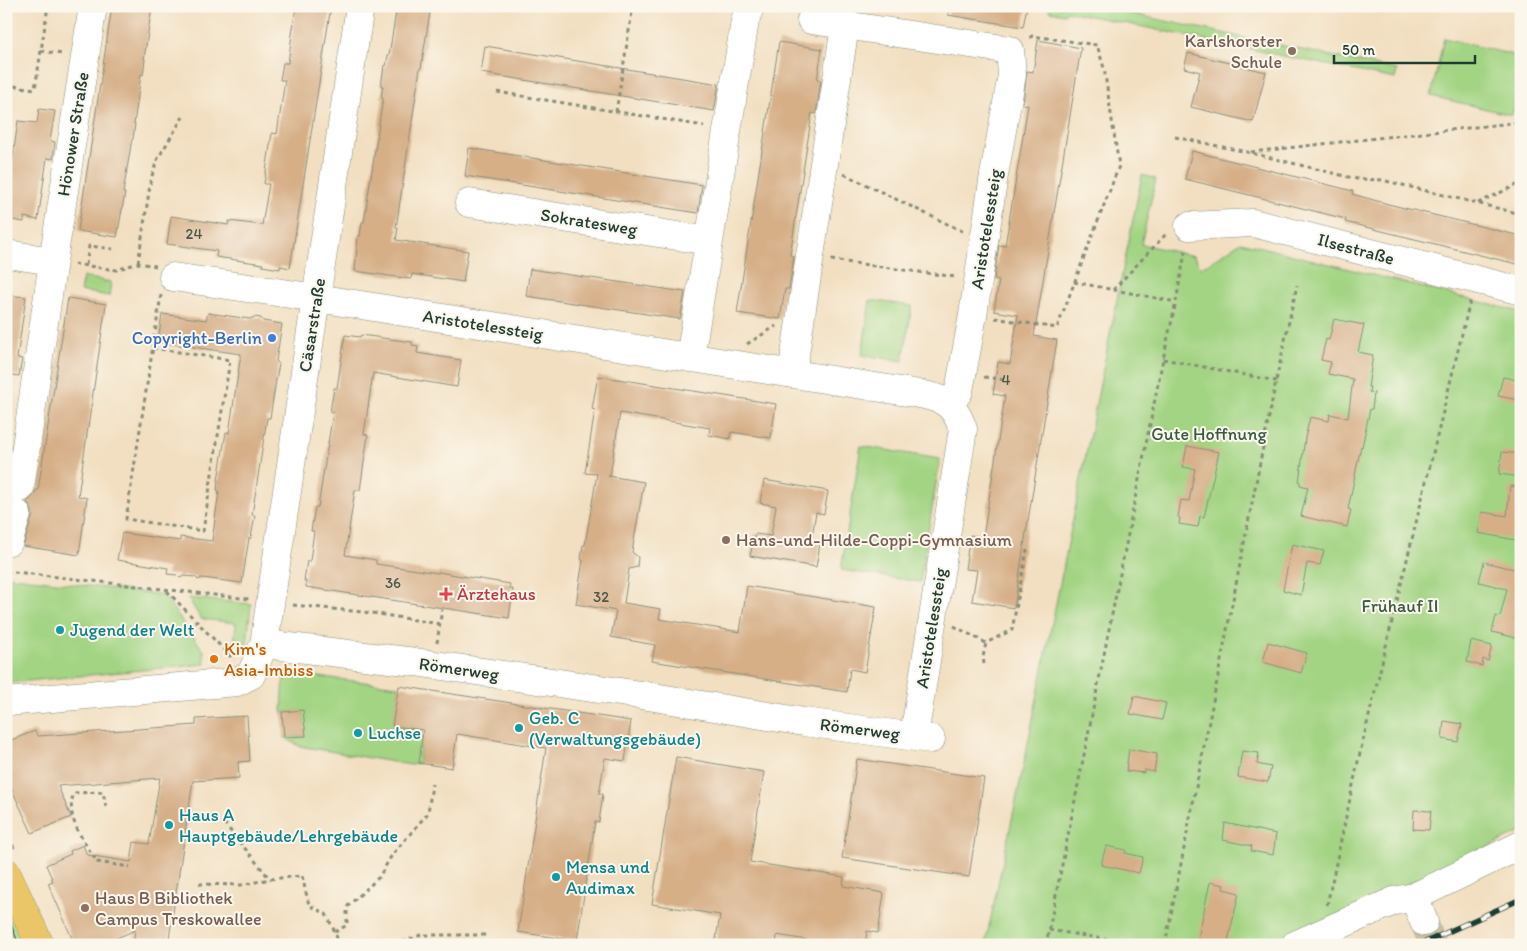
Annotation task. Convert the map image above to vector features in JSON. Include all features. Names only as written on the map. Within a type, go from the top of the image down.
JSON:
[{"type":"main road","points":[[6,872],[40,945]]},
{"type":"street","name":"Hönower Straße","points":[[8,540],[19,501],[53,261],[93,6]]},
{"type":"street","name":"Cäsarstraße","points":[[264,644],[360,6]]},
{"type":"street","points":[[690,358],[745,22],[750,6]]},
{"type":"street","points":[[811,20],[1010,50]]},
{"type":"street","points":[[792,374],[845,26]]},
{"type":"street","name":"Aristotelessteig","points":[[950,404],[960,391],[973,315],[1012,75],[1010,50]]},
{"type":"street","name":"Sokratesweg","points":[[469,203],[709,241]]},
{"type":"street","name":"Ilsestraße","points":[[1190,226],[1253,223],[1521,291]]},
{"type":"street","points":[[6,254],[53,261]]},
{"type":"street","name":"Aristotelessteig","points":[[167,285],[317,298],[935,397],[950,404],[958,415],[962,429],[923,737]]},
{"type":"street","points":[[6,702],[237,682],[251,675],[264,644]]},
{"type":"street","name":"Römerweg","points":[[264,644],[415,662],[654,697],[804,722],[923,737]]},
{"type":"street","points":[[1295,945],[1394,902],[1414,897],[1521,845]]},
{"type":"street","points":[[1414,897],[1424,922]]},
{"type":"path","points":[[6,85],[35,89],[48,6]]},
{"type":"path","points":[[616,112],[633,6]]},
{"type":"path","points":[[973,315],[1057,328],[1119,166],[1104,68],[1097,45],[1032,36],[1010,50]]},
{"type":"path","points":[[41,51],[62,54]]},
{"type":"path","points":[[497,92],[727,130]]},
{"type":"path","points":[[138,263],[151,179],[157,160],[183,117]]},
{"type":"path","points":[[1248,152],[1521,122]]},
{"type":"path","points":[[1175,137],[1248,152],[1357,179],[1382,180],[1521,214]]},
{"type":"path","points":[[825,166],[984,242]]},
{"type":"path","points":[[1477,204],[1521,183]]},
{"type":"path","points":[[1046,945],[1190,226],[1174,225],[1113,290]]},
{"type":"path","points":[[86,265],[89,246],[113,249]]},
{"type":"path","points":[[810,257],[978,280]]},
{"type":"path","points":[[53,261],[116,270],[138,263],[168,268],[167,285],[152,348],[126,519],[203,531],[230,360],[152,348]]},
{"type":"path","points":[[1074,282],[1176,302]]},
{"type":"path","points":[[1165,945],[1276,381],[1297,285]]},
{"type":"path","points":[[739,349],[802,311]]},
{"type":"path","points":[[1328,930],[1324,919],[1343,830],[1466,317]]},
{"type":"path","points":[[1163,359],[1276,381]]},
{"type":"path","points":[[986,642],[1012,630],[1026,550]]},
{"type":"path","points":[[6,570],[252,600]]},
{"type":"path","points":[[166,590],[235,660]]},
{"type":"path","points":[[285,604],[372,613],[440,624]]},
{"type":"path","points":[[436,646],[442,609]]},
{"type":"path","points":[[953,626],[986,642]]},
{"type":"path","points":[[984,664],[983,658],[986,642]]},
{"type":"path","points":[[335,932],[347,925],[347,907],[380,877],[392,855],[428,813],[432,784]]},
{"type":"path","points":[[106,807],[103,792],[74,793],[72,798],[73,819],[79,835],[97,862],[130,867]]},
{"type":"path","points":[[224,823],[270,879]]},
{"type":"path","points":[[199,884],[241,885],[270,879],[302,876],[310,905],[326,914],[339,945]]},
{"type":"path","points":[[1049,930],[1141,945]]},
{"type":"path","points":[[394,945],[421,936],[489,935]]},
{"type":"green space","points":[[1050,6],[1095,6],[1397,70],[1395,79],[1066,11],[1065,14],[1049,11]]},
{"type":"green space","points":[[1444,38],[1521,57],[1521,79],[1512,115],[1431,96]]},
{"type":"green space","points":[[1142,175],[1156,179],[1141,244],[1194,256],[1201,268],[1241,242],[1521,312],[1521,832],[1273,945],[985,945],[1023,768]]},
{"type":"green space","points":[[83,277],[111,282],[109,296],[80,291]]},
{"type":"green space","points":[[870,300],[912,306],[903,361],[862,355]]},
{"type":"green space","points":[[861,446],[940,459],[920,582],[841,570]]},
{"type":"green space","points":[[6,576],[163,595],[204,651],[205,664],[6,683]]},
{"type":"green space","points":[[188,598],[251,604],[247,644],[234,643],[236,623],[201,619]]},
{"type":"green space","points":[[284,673],[399,686],[393,726],[423,730],[419,763],[411,765],[299,746],[284,737],[305,736],[303,711],[282,712]]},
{"type":"green space","points":[[6,892],[26,933],[19,935],[20,940],[12,943],[6,927]]},
{"type":"building","points":[[112,6],[152,6],[117,237],[78,231]]},
{"type":"building","points":[[296,6],[331,6],[290,268],[280,266],[280,269],[262,266],[263,264],[216,257],[217,251],[167,244],[171,216],[228,225],[229,221],[262,225],[269,184],[264,184],[272,133],[277,134],[285,80],[280,80],[283,63],[288,63]]},
{"type":"building","points":[[397,6],[431,6],[396,228],[398,228],[396,240],[468,251],[463,282],[412,274],[411,279],[355,271],[358,236],[360,236],[362,222],[364,222],[383,98],[381,97],[383,86],[381,86],[384,66],[386,66],[389,55]]},
{"type":"building","points":[[949,6],[1027,6],[1023,27],[948,15]]},
{"type":"building","points":[[1038,40],[1081,48],[1034,336],[1057,340],[1014,608],[972,601],[977,570],[965,569],[970,535],[983,537],[1005,396],[993,394],[998,362],[1010,364],[1018,315],[994,311],[999,280],[994,279],[999,245],[1005,246],[1028,105],[1023,104],[1027,71],[1033,72]]},
{"type":"building","points":[[779,42],[822,49],[817,80],[821,80],[816,114],[812,113],[790,255],[794,256],[789,289],[785,289],[780,319],[737,313]]},
{"type":"building","points":[[485,46],[719,84],[714,111],[481,73]]},
{"type":"building","points":[[1188,53],[1266,72],[1253,122],[1191,107],[1200,72],[1184,68]]},
{"type":"building","points":[[39,109],[55,111],[50,141],[55,142],[53,159],[47,158],[38,220],[24,217],[24,222],[6,219],[6,184],[9,184],[18,121],[37,123]]},
{"type":"building","points":[[469,148],[702,185],[698,213],[465,176]]},
{"type":"building","points":[[1192,151],[1353,191],[1352,194],[1388,204],[1521,236],[1521,265],[1345,222],[1346,219],[1185,179]]},
{"type":"building","points":[[530,269],[685,292],[680,319],[526,296]]},
{"type":"building","points":[[6,295],[26,297],[17,358],[22,359],[19,376],[6,374]]},
{"type":"building","points":[[68,298],[106,304],[78,496],[87,498],[79,555],[23,546],[32,518],[32,510],[27,502],[38,490]]},
{"type":"building","points":[[208,313],[250,319],[254,317],[261,318],[263,321],[282,324],[276,361],[279,364],[270,418],[267,418],[252,515],[255,515],[251,538],[249,538],[242,583],[202,578],[198,580],[195,577],[184,576],[180,578],[177,575],[167,574],[168,568],[117,560],[122,533],[180,541],[180,537],[212,541],[219,491],[217,490],[218,480],[226,432],[229,433],[241,354],[158,342],[162,314],[206,320]]},
{"type":"building","points":[[1334,319],[1364,325],[1358,352],[1373,355],[1368,387],[1370,387],[1369,392],[1374,393],[1372,409],[1370,409],[1361,446],[1348,509],[1351,510],[1347,527],[1301,516],[1308,487],[1300,485],[1299,482],[1310,417],[1329,421],[1330,414],[1348,418],[1353,379],[1328,374],[1331,362],[1321,360],[1326,339],[1329,340]]},
{"type":"building","points":[[345,335],[360,337],[361,335],[412,342],[412,345],[418,346],[417,353],[461,360],[457,387],[373,373],[364,434],[368,435],[360,490],[355,490],[345,555],[376,560],[376,564],[510,584],[509,589],[513,589],[509,618],[306,587],[306,581],[304,581],[307,561],[310,561],[314,531],[311,531],[315,507],[318,507],[333,412],[330,412],[334,388],[337,388]]},
{"type":"building","points":[[598,376],[776,404],[771,438],[731,432],[730,439],[709,435],[710,428],[620,413],[610,476],[608,476],[644,482],[632,552],[638,557],[637,567],[629,569],[624,603],[661,609],[659,619],[740,632],[747,586],[876,607],[865,672],[850,669],[847,692],[652,661],[655,645],[611,637],[616,611],[576,604],[583,560],[581,559],[583,545],[585,545],[597,474],[585,473],[595,410],[592,409]]},
{"type":"building","points":[[1503,377],[1521,381],[1519,400],[1498,396]]},
{"type":"building","points":[[1187,446],[1219,452],[1204,517],[1200,516],[1198,527],[1179,524],[1180,518],[1178,517],[1181,500],[1189,501],[1195,469],[1183,467]]},
{"type":"building","points":[[1502,452],[1521,454],[1521,477],[1499,474]]},
{"type":"building","points":[[764,480],[828,491],[824,514],[816,512],[811,543],[820,544],[816,567],[750,556],[755,534],[771,536],[776,506],[760,503]]},
{"type":"building","points":[[1510,486],[1521,487],[1521,541],[1478,533],[1482,512],[1507,516]]},
{"type":"building","points":[[1292,544],[1324,551],[1320,565],[1307,563],[1301,595],[1283,590]]},
{"type":"building","points":[[1484,562],[1518,570],[1515,584],[1521,585],[1521,639],[1492,632],[1496,616],[1500,617],[1507,589],[1479,582]]},
{"type":"building","points":[[1471,641],[1492,646],[1488,661],[1483,659],[1482,666],[1467,662]]},
{"type":"building","points":[[1268,642],[1307,653],[1301,673],[1263,662]]},
{"type":"building","points":[[399,686],[631,721],[625,761],[605,758],[599,794],[603,794],[599,822],[595,822],[577,941],[518,932],[546,748],[457,734],[452,768],[419,763],[423,730],[392,726]]},
{"type":"building","points":[[1134,696],[1166,703],[1162,720],[1130,714]]},
{"type":"building","points":[[303,710],[306,736],[284,737],[282,712]]},
{"type":"building","name":"Haus A Hauptgebäude/Lehrgebäude","points":[[247,716],[250,761],[238,762],[239,778],[193,781],[168,945],[133,945],[135,930],[101,945],[75,945],[48,883],[53,881],[46,865],[71,854],[70,851],[83,845],[87,855],[131,862],[134,842],[149,844],[160,778],[58,786],[71,817],[32,833],[6,777],[6,742],[35,731],[38,736],[196,725],[196,719]]},
{"type":"building","points":[[1444,721],[1462,724],[1458,742],[1442,739]]},
{"type":"building","points":[[1129,749],[1157,754],[1154,772],[1144,770],[1144,773],[1126,771]]},
{"type":"building","points":[[1242,751],[1259,753],[1257,764],[1271,767],[1268,782],[1238,777]]},
{"type":"building","points":[[676,757],[764,772],[750,862],[844,877],[843,886],[884,893],[878,933],[867,931],[865,945],[807,945],[807,940],[777,935],[776,945],[715,945],[720,915],[652,904]]},
{"type":"building","points":[[857,759],[984,778],[969,877],[842,858]]},
{"type":"building","points":[[1414,810],[1431,811],[1429,830],[1413,829]]},
{"type":"building","points":[[1225,823],[1276,834],[1273,855],[1251,851],[1252,846],[1223,840]]},
{"type":"building","points":[[1106,846],[1126,850],[1125,853],[1143,857],[1139,873],[1101,865]]},
{"type":"building","points":[[1210,882],[1224,885],[1223,889],[1239,893],[1227,945],[1212,945],[1213,942],[1198,939]]},
{"type":"tunnel","points":[[1424,922],[1433,945]]},
{"type":"tram line","points":[[6,911],[19,945]]},
{"type":"tram line","points":[[6,938],[9,945]]},
{"type":"railway","points":[[1419,945],[1521,899]]},
{"type":"place","name":"Karlshorster Schule","points":[[1292,51]]},
{"type":"place","name":"Copyright-Berlin","points":[[272,338]]},
{"type":"place","name":"Hans-und-Hilde-Coppi-Gymnasium","points":[[726,540]]},
{"type":"place","name":"Ärztehaus","points":[[446,594]]},
{"type":"place","name":"Jugend der Welt","points":[[60,630]]},
{"type":"place","name":"Kim's Asia-Imbiss","points":[[214,659]]},
{"type":"place","name":"Geb. C (Verwaltungsgebäude)","points":[[519,728]]},
{"type":"place","name":"Luchse","points":[[358,733]]},
{"type":"place","name":"Haus A Hauptgebäude/Lehrgebäude","points":[[169,825]]},
{"type":"place","name":"Mensa und Audimax","points":[[556,877]]},
{"type":"place","name":"Haus B Bibliothek Campus Treskowallee","points":[[85,908]]},
{"type":"park label","name":"Gute Hoffnung","points":[[1209,434]]},
{"type":"park label","name":"Frühauf II","points":[[1400,606]]}]
